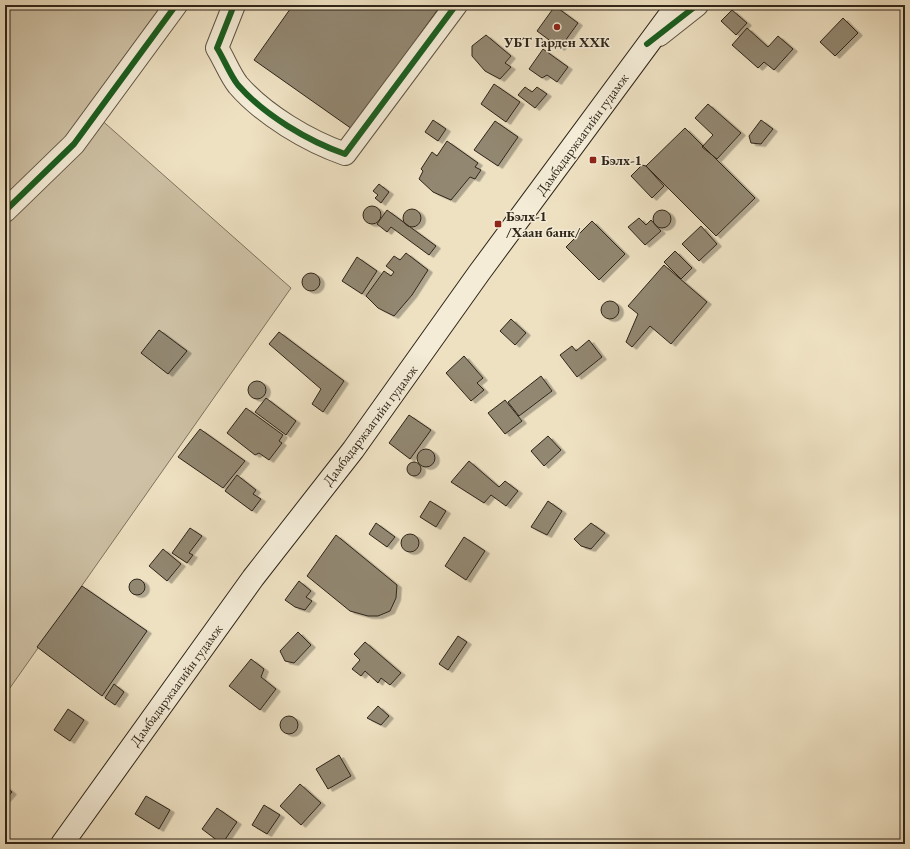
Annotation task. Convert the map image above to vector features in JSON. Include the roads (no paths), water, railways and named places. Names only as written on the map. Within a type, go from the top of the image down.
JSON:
[{"type":"main road","points":[[5,211],[74,144],[176,5]]},
{"type":"main road","points":[[234,5],[217,48],[238,85],[275,118],[325,147],[345,154],[456,5]]},
{"type":"main road","name":"Дамбадаржаагийн гудамж","points":[[62,844],[253,578],[353,450],[479,273],[677,5]]},
{"type":"main road","points":[[647,44],[697,5]]},
{"type":"place","name":"УБТ Гарден ХХК","points":[[557,27]]},
{"type":"place","name":"Бэлх-1","points":[[593,160]]},
{"type":"place","name":"Бэлх-1 /Хаан банк/","points":[[498,224]]}]
